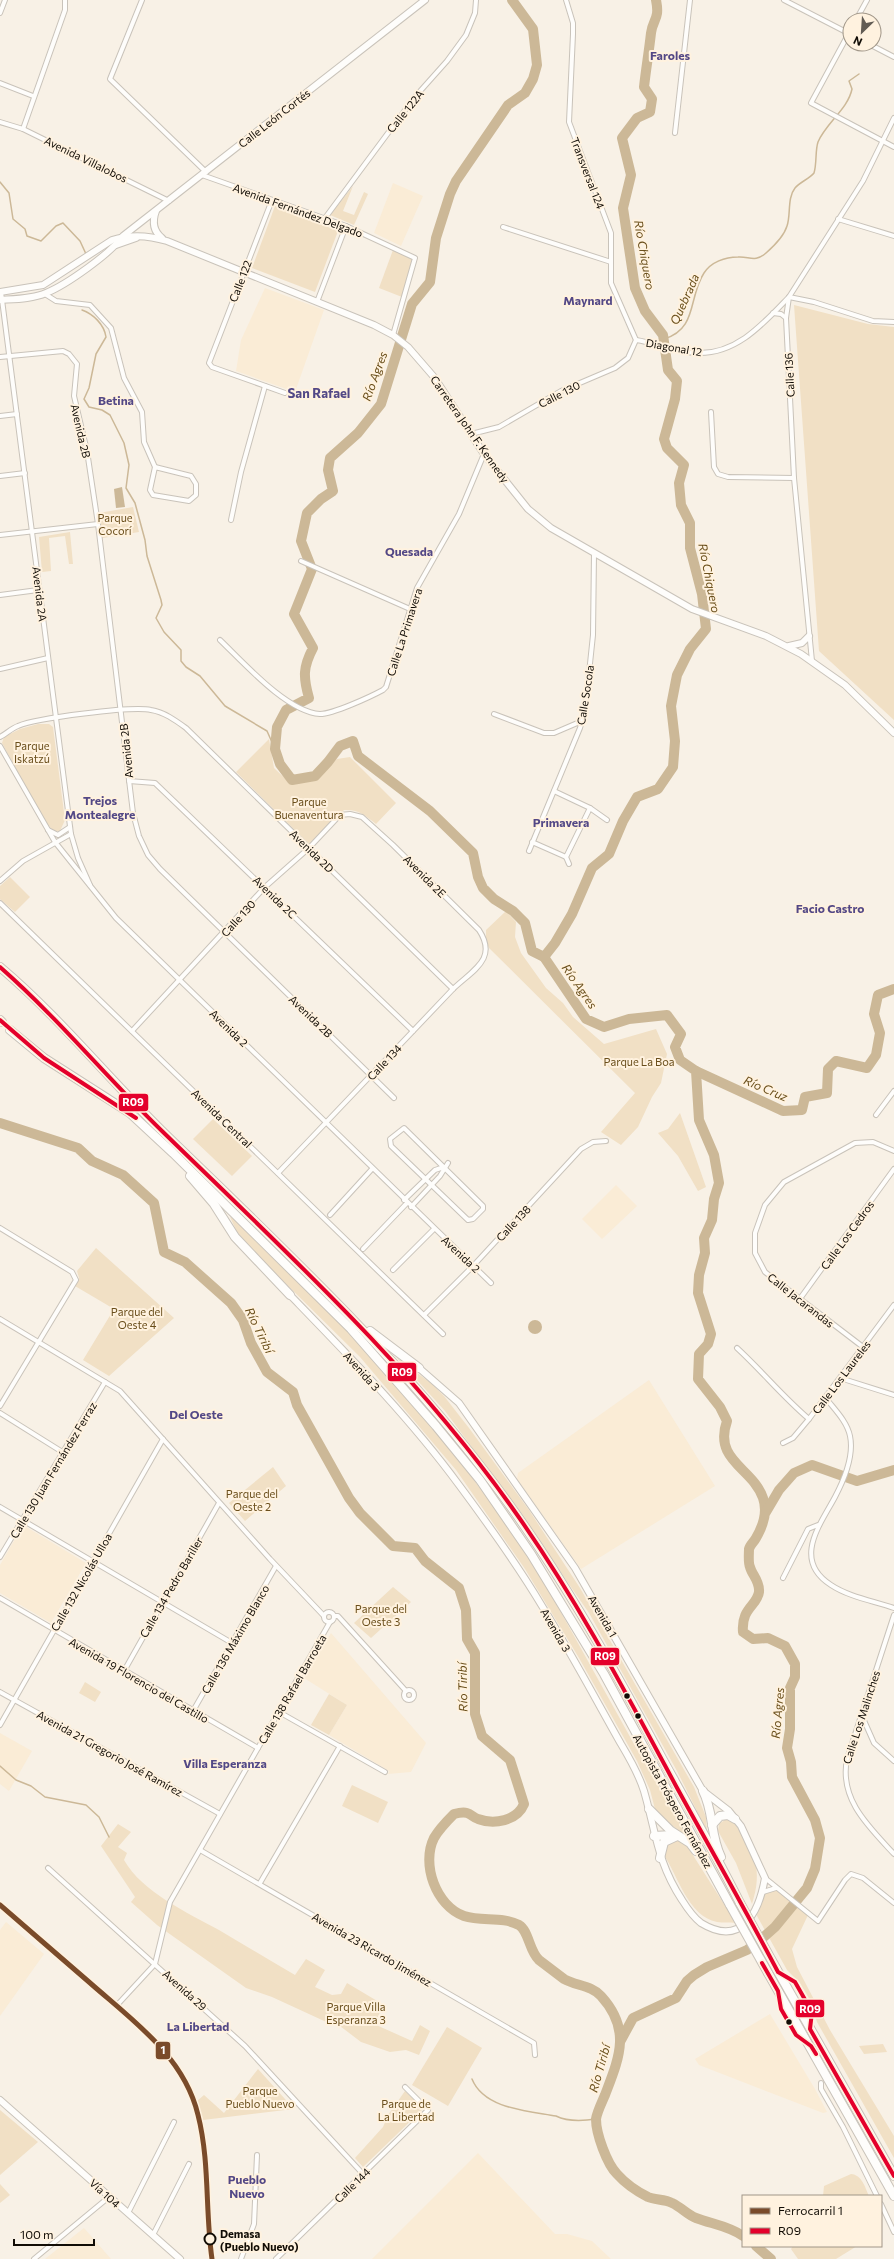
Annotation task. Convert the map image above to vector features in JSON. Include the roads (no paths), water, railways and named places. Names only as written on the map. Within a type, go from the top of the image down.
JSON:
[{"type":"highway","name":"Autopista Próspero Fernández","points":[[0,967],[38,1003],[159,1128],[355,1320],[445,1421],[487,1474],[540,1549],[613,1668],[738,1900],[894,2176]]},
{"type":"highway","name":"Autopista Próspero Fernández","points":[[10,1030],[44,1058],[130,1113],[173,1153],[362,1341],[432,1420],[480,1480],[532,1554],[604,1674],[724,1895],[811,2046],[893,2194]]},
{"type":"highway","points":[[173,1153],[214,1204],[235,1237],[290,1295]]},
{"type":"highway","points":[[355,1320],[419,1368]]},
{"type":"highway","points":[[703,1790],[710,1807],[714,1842],[727,1868],[738,1900]]},
{"type":"highway","points":[[649,1809],[657,1819],[677,1836],[690,1843],[724,1895]]},
{"type":"highway","points":[[712,1825],[716,1818],[724,1815],[735,1819]]},
{"type":"highway","points":[[654,1836],[677,1836]]},
{"type":"highway","points":[[660,1858],[664,1842],[677,1836]]},
{"type":"main road","name":"Calle León Cortés","points":[[1,300],[45,294],[64,283],[116,245],[123,236],[170,201],[425,0]]},
{"type":"main road","points":[[156,211],[153,225],[156,232],[167,241]]},
{"type":"main road","name":"Calle León Cortés","points":[[0,292],[42,285],[112,240],[123,236]]},
{"type":"main road","name":"Carretera John F. Kennedy","points":[[123,236],[145,236],[167,241],[367,322],[396,337],[408,347],[434,377],[484,454],[528,509],[557,533],[692,609],[757,632],[788,646],[845,685],[894,733]]},
{"type":"main road","points":[[116,245],[145,236]]},
{"type":"main road","points":[[788,646],[798,645],[809,636]]},
{"type":"main road","name":"Avenida 3","points":[[290,1295],[347,1353],[430,1449],[458,1484],[515,1564],[542,1605],[628,1756],[643,1789],[660,1858],[676,1891],[690,1913],[701,1923],[715,1929],[729,1931],[738,1930],[748,1922],[758,1906],[763,1892],[765,1878]]},
{"type":"main road","name":"Avenida 1","points":[[419,1368],[459,1403],[575,1568],[703,1790],[728,1811],[735,1819],[765,1878]]},
{"type":"main road","name":"Vía 104","points":[[0,2100],[66,2158],[174,2259]]},
{"type":"main road","name":"Vía 104","points":[[108,2197],[180,2259]]},
{"type":"street","points":[[0,13],[5,0]]},
{"type":"street","name":"Avenida Fernández Delgado","points":[[142,0],[110,79],[204,173],[272,200],[346,226],[415,258],[396,337]]},
{"type":"street","name":"Calle 122A","points":[[325,218],[414,98],[447,61],[466,35],[475,13],[476,0]]},
{"type":"street","name":"Transversal 124","points":[[566,0],[573,23],[569,122],[611,233],[611,283],[636,340]]},
{"type":"street","points":[[675,133],[690,0]]},
{"type":"street","points":[[784,0],[842,29]]},
{"type":"street","points":[[860,12],[867,0]]},
{"type":"street","points":[[23,129],[66,2]]},
{"type":"street","points":[[842,48],[812,103],[894,148]]},
{"type":"street","points":[[882,51],[894,57]]},
{"type":"street","points":[[0,83],[33,96]]},
{"type":"street","name":"Calle 136","points":[[812,661],[794,478],[786,318],[788,298],[863,181],[894,118]]},
{"type":"street","name":"Avenida Villalobos","points":[[0,122],[23,129],[170,201]]},
{"type":"street","name":"Calle 122","points":[[265,386],[212,367],[209,363],[272,200]]},
{"type":"street","points":[[838,219],[894,236]]},
{"type":"street","points":[[317,302],[346,226]]},
{"type":"street","points":[[503,227],[611,262]]},
{"type":"street","name":"Avenida 2A","points":[[0,292],[25,473],[38,590],[58,718],[71,834],[78,858],[94,893]]},
{"type":"street","points":[[45,294],[56,301],[90,305],[111,328],[122,374],[142,412],[144,442],[155,467],[150,490],[153,495],[189,501],[196,495],[196,484],[191,476],[155,467]]},
{"type":"street","points":[[788,298],[814,302],[872,321],[894,322]]},
{"type":"street","name":"Diagonal 12","points":[[636,340],[695,353],[716,353],[743,340],[788,298]]},
{"type":"street","points":[[773,313],[780,314],[786,318]]},
{"type":"street","name":"Calle 130","points":[[471,434],[499,427],[518,418],[561,391],[615,368],[628,358],[636,340]]},
{"type":"street","name":"Avenida 2B","points":[[10,356],[63,351],[70,354],[76,361],[78,369],[74,396],[87,451],[98,524],[122,710],[133,813],[139,836],[148,855],[225,933],[394,1098]]},
{"type":"street","points":[[0,357],[10,356]]},
{"type":"street","points":[[231,520],[241,472],[265,386],[285,393]]},
{"type":"street","points":[[712,412],[714,467],[718,474],[728,477],[794,478]]},
{"type":"street","points":[[0,416],[17,414]]},
{"type":"street","name":"Calle La Primavera","points":[[220,640],[272,690],[302,708],[321,714],[383,690],[386,687],[417,588],[459,514],[484,454]]},
{"type":"street","points":[[0,476],[25,473]]},
{"type":"street","points":[[0,535],[98,524]]},
{"type":"street","name":"Calle Socola","points":[[529,850],[582,721],[593,635],[594,553]]},
{"type":"street","points":[[301,561],[410,609]]},
{"type":"street","points":[[0,595],[38,590]]},
{"type":"street","points":[[0,669],[48,658]]},
{"type":"street","points":[[0,737],[17,726],[35,721],[122,710]]},
{"type":"street","name":"Avenida 2D","points":[[122,710],[150,710],[177,721],[453,989]]},
{"type":"street","points":[[494,714],[544,733],[554,733],[582,721]]},
{"type":"street","name":"Avenida 2","points":[[0,746],[55,842],[94,893],[116,918],[326,1122],[411,1207],[491,1283]]},
{"type":"street","name":"Avenida 2C","points":[[129,780],[155,783],[266,887],[413,1031]]},
{"type":"street","points":[[554,790],[590,808],[607,820]]},
{"type":"street","points":[[566,856],[590,808]]},
{"type":"street","name":"Calle 130","points":[[132,1031],[225,933],[266,887],[309,848],[340,815],[350,814]]},
{"type":"street","name":"Avenida 2E","points":[[350,814],[362,817],[393,845],[479,930],[486,941],[487,950]]},
{"type":"street","points":[[48,830],[58,835],[70,827]]},
{"type":"street","points":[[0,881],[23,861],[71,834]]},
{"type":"street","points":[[532,842],[566,856],[570,864]]},
{"type":"street","name":"Avenida Central","points":[[0,904],[443,1334]]},
{"type":"street","name":"Calle 134","points":[[278,1173],[453,989],[480,964],[487,950]]},
{"type":"street","points":[[876,1116],[894,1091]]},
{"type":"street","points":[[404,1128],[408,1130],[483,1206],[483,1209],[473,1219],[468,1220],[425,1179],[391,1146],[390,1139],[401,1129],[404,1128]]},
{"type":"street","name":"Calle 138","points":[[424,1315],[473,1266],[581,1149],[593,1142],[606,1141]]},
{"type":"street","name":"Calle Jacarandas","points":[[863,1347],[799,1300],[765,1272],[757,1258],[755,1245],[756,1229],[767,1200],[784,1182],[855,1143],[873,1142],[894,1152]]},
{"type":"street","points":[[411,1207],[440,1176],[444,1167],[448,1163]]},
{"type":"street","points":[[363,1249],[425,1179],[435,1170],[444,1167]]},
{"type":"street","points":[[330,1215],[372,1169]]},
{"type":"street","name":"Calle Los Cedros","points":[[799,1300],[894,1169]]},
{"type":"street","points":[[0,1228],[74,1274],[76,1280],[0,1406]]},
{"type":"street","points":[[392,1270],[434,1229]]},
{"type":"street","name":"Calle Los Laureles","points":[[783,1443],[793,1438],[809,1419],[894,1305]]},
{"type":"street","points":[[0,1319],[120,1391],[276,1566],[324,1616],[325,1621],[330,1622]]},
{"type":"street","points":[[737,1348],[761,1370],[786,1399],[809,1419]]},
{"type":"street","points":[[840,1378],[894,1395]]},
{"type":"street","name":"Calle 130 Juan Fernández Ferraz","points":[[0,1557],[64,1453],[105,1382]]},
{"type":"street","points":[[825,1397],[840,1416],[850,1434],[850,1452],[847,1468],[842,1481],[835,1497],[818,1525],[812,1542],[811,1553],[814,1568],[820,1576],[834,1587],[894,1608]]},
{"type":"street","points":[[0,1413],[64,1453]]},
{"type":"street","name":"Calle 132 Nicolás Ulloa","points":[[0,1725],[163,1439]]},
{"type":"street","name":"Calle 134 Pedro Bariller","points":[[124,1671],[219,1503]]},
{"type":"street","points":[[0,1507],[161,1604],[232,1644]]},
{"type":"street","points":[[783,1578],[808,1529],[818,1525]]},
{"type":"street","name":"Calle 136 Máximo Blanco","points":[[193,1711],[276,1566]]},
{"type":"street","name":"Avenida 19 Florencio del Castillo","points":[[0,1598],[258,1748]]},
{"type":"street","points":[[324,1616],[329,1612],[334,1616],[338,1616],[406,1691]]},
{"type":"street","name":"Calle Los Malinches","points":[[894,1615],[844,1772],[851,1802],[874,1832],[894,1854]]},
{"type":"street","name":"Calle 138 Rafael Barroeta","points":[[155,1964],[170,1902],[334,1616]]},
{"type":"street","name":"Avenida 21 Gregorio José Ramírez","points":[[0,1692],[220,1814]]},
{"type":"street","points":[[279,1712],[385,1772]]},
{"type":"street","points":[[862,1716],[874,1743],[894,1761]]},
{"type":"street","points":[[260,1883],[340,1746]]},
{"type":"street","name":"Avenida 23 Ricardo Jiménez","points":[[200,1850],[260,1883],[534,2043],[535,2055]]},
{"type":"street","name":"Avenida 29","points":[[48,1868],[246,2046],[363,2174]]},
{"type":"street","points":[[765,1878],[818,1921],[845,1880],[851,1874],[864,1878],[894,1903]]},
{"type":"street","points":[[763,1892],[776,1888]]},
{"type":"street","points":[[119,2003],[155,1964]]},
{"type":"street","points":[[821,2083],[821,2089],[843,2127],[877,2195]]},
{"type":"street","name":"Calle 144","points":[[276,2259],[428,2110],[405,2087]]},
{"type":"street","points":[[128,2213],[174,2122]]},
{"type":"street","points":[[241,2259],[254,2224],[257,2155]]},
{"type":"street","points":[[153,2235],[189,2164]]},
{"type":"street","points":[[34,2259],[108,2197]]},
{"type":"street","points":[[882,2206],[894,2232]]},
{"type":"waterway","name":"Río Agres","points":[[512,0],[533,29],[537,65],[533,79],[525,93],[508,105],[456,181],[450,194],[436,238],[430,282],[412,304],[381,404],[358,433],[330,458],[328,470],[333,491],[321,499],[307,513],[301,541],[312,569],[294,614],[313,648],[307,661],[305,672],[309,698],[286,710],[277,727],[275,749],[280,764],[292,780],[315,776],[340,746],[353,741],[358,756],[430,811],[473,853],[478,877],[483,888],[494,899],[513,911],[525,923],[532,951],[544,957],[586,1019],[604,1027],[629,1019],[667,1015],[681,1034],[675,1047],[680,1060],[696,1071],[699,1120],[714,1155],[719,1183],[714,1199],[712,1220],[704,1238],[705,1253],[699,1275],[698,1293],[711,1334],[708,1344],[699,1354],[698,1379],[720,1407],[727,1421],[724,1435],[725,1446],[736,1463],[758,1488],[763,1498],[765,1508],[763,1524],[749,1549],[749,1565],[757,1581],[759,1592],[758,1597],[744,1618],[743,1632],[753,1639],[768,1638],[785,1646],[795,1664],[795,1677],[790,1688],[790,1729],[787,1748],[791,1762],[792,1777],[815,1820],[820,1838],[815,1869],[807,1888],[775,1927],[747,1950],[707,1967],[694,1975],[687,1981],[676,1998],[633,2018],[621,2040]]},
{"type":"waterway","name":"Río Chiquero","points":[[544,957],[555,943],[572,914],[592,868],[609,854],[623,821],[637,797],[658,789],[673,767],[675,741],[671,706],[677,675],[690,649],[706,629],[702,594],[690,548],[690,523],[681,505],[679,483],[684,465],[667,448],[664,439],[675,399],[677,381],[668,370],[663,335],[645,311],[635,288],[623,208],[631,175],[622,138],[637,118],[650,112],[652,99],[644,87],[651,33],[657,15],[656,0]]},
{"type":"waterway","name":"Quebrada","points":[[664,339],[675,334],[682,328],[691,311],[699,282],[710,266],[719,261],[733,257],[759,258],[781,237],[786,230],[793,192],[797,186],[814,173],[818,142],[826,129],[842,110],[850,96],[852,89],[849,81],[859,74]]},
{"type":"waterway","points":[[0,182],[9,193],[13,219],[25,229],[27,236],[41,241],[56,226],[63,223],[80,241],[86,254]]},
{"type":"waterway","points":[[82,310],[97,320],[103,328],[106,337],[96,354],[89,388],[84,399],[89,407],[102,410],[110,415],[124,443],[129,465],[126,488],[135,503],[145,540],[147,556],[162,605],[156,618],[164,632],[181,650],[181,661],[186,667],[200,676],[225,706],[267,731],[275,749]]},
{"type":"waterway","name":"Río Cruz","points":[[696,1071],[783,1111],[802,1110],[805,1097],[827,1093],[828,1069],[836,1061],[867,1068],[876,1055],[880,1033],[874,1014],[878,995],[894,989]]},
{"type":"waterway","name":"Río Tiribí","points":[[0,1123],[78,1148],[92,1161],[123,1175],[154,1203],[164,1252],[185,1262],[231,1303],[243,1320],[251,1343],[267,1372],[293,1392],[297,1405],[349,1498],[360,1513],[393,1546],[415,1548],[425,1561],[459,1588],[466,1610],[467,1639],[475,1653],[475,1714],[482,1736],[510,1760],[524,1804],[521,1810],[511,1818],[498,1821],[484,1821],[465,1813],[454,1814],[443,1825],[434,1838],[430,1848],[430,1871],[434,1883],[439,1894],[446,1903],[454,1911],[464,1916],[478,1919],[506,1921],[519,1925],[525,1932],[533,1952],[539,1960],[564,1979],[597,1992],[611,2008],[617,2021],[620,2033],[620,2044],[615,2069],[598,2110],[596,2125],[603,2148],[617,2174],[640,2193],[648,2197],[669,2202],[693,2217],[726,2227],[742,2235]]},
{"type":"waterway","points":[[766,1512],[779,1490],[794,1473],[812,1465],[857,1481],[894,1470]]},
{"type":"waterway","points":[[0,1766],[16,1780],[31,1786],[45,1797],[86,1805],[99,1817],[109,1837]]},
{"type":"waterway","points":[[472,2079],[478,2089],[486,2097],[496,2103],[508,2107],[571,2120],[581,2121],[596,2119]]},
{"type":"waterway","name":"Río Tiribí","points":[[757,2247],[771,2259]]},
{"type":"rail line","name":"1","points":[[0,1905],[139,2025],[169,2057],[181,2075],[191,2094],[202,2133],[212,2259]]},
{"type":"place","name":"Demasa (Pueblo Nuevo)","points":[[210,2239]]},
{"type":"district","name":"Faroles","points":[[670,55]]},
{"type":"district","name":"Maynard","points":[[588,300]]},
{"type":"district","name":"San Rafael","points":[[319,393]]},
{"type":"district","name":"Betina","points":[[116,400]]},
{"type":"district","name":"Quesada","points":[[409,551]]},
{"type":"district","name":"Trejos Montealegre","points":[[100,807]]},
{"type":"district","name":"Primavera","points":[[561,822]]},
{"type":"district","name":"Facio Castro","points":[[830,908]]},
{"type":"district","name":"Del Oeste","points":[[196,1414]]},
{"type":"district","name":"Villa Esperanza","points":[[225,1763]]},
{"type":"district","name":"La Libertad","points":[[198,2026]]},
{"type":"district","name":"Pueblo Nuevo","points":[[247,2186]]},
{"type":"park label","name":"Parque Cocorí","points":[[115,523]]},
{"type":"park label","name":"Parque Iskatzú","points":[[32,751]]},
{"type":"park label","name":"Parque Buenaventura","points":[[309,807]]},
{"type":"park label","name":"Parque La Boa","points":[[639,1061]]},
{"type":"park label","name":"Parque del Oeste 4","points":[[137,1317]]},
{"type":"park label","name":"Parque del Oeste 2","points":[[252,1499]]},
{"type":"park label","name":"Parque del Oeste 3","points":[[381,1614]]},
{"type":"park label","name":"Parque Villa Esperanza 3","points":[[356,2012]]},
{"type":"park label","name":"Parque Pueblo Nuevo","points":[[260,2096]]},
{"type":"park label","name":"Parque de La Libertad","points":[[406,2109]]}]
